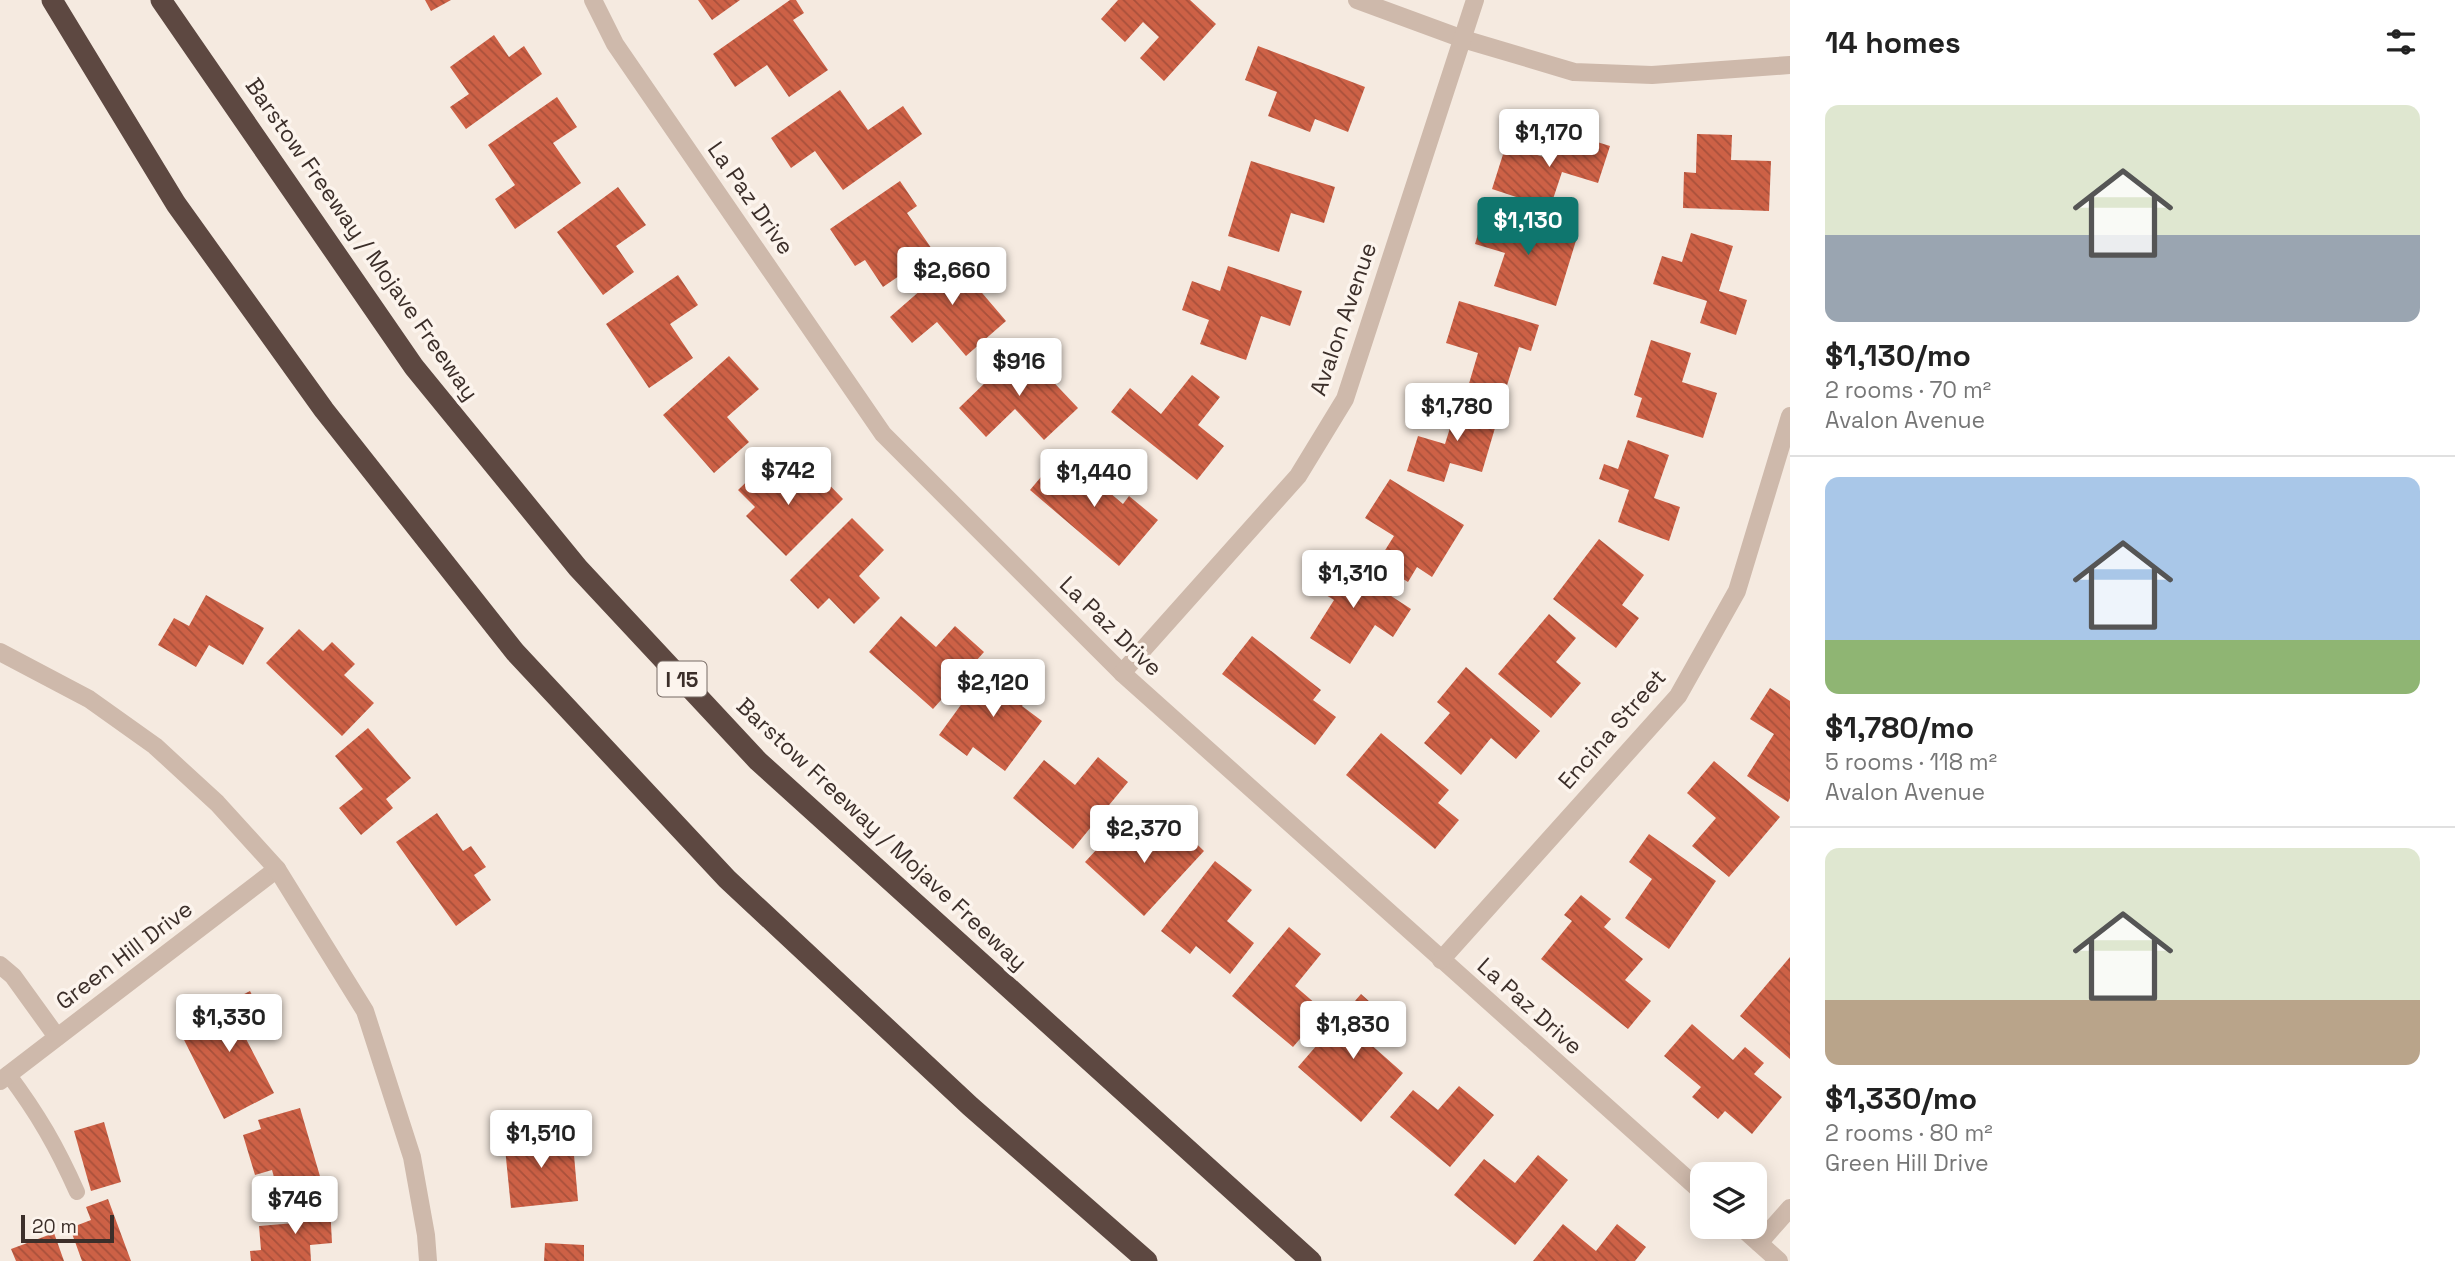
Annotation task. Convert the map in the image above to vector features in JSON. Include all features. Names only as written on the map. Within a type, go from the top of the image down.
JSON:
[{"type":"highway","points":[[52,0],[176,204],[324,410],[514,652],[727,878],[970,1106],[1147,1261]]},
{"type":"highway","name":"Barstow Freeway / Mojave Freeway","points":[[161,0],[414,367],[578,568],[758,761],[1311,1261]]},
{"type":"street","name":"La Paz Drive","points":[[593,0],[615,44],[883,434],[1122,673],[1690,1181]]},
{"type":"street","points":[[1357,0],[1463,39],[1574,72],[1652,75],[1790,65]]},
{"type":"street","name":"Avalon Avenue","points":[[1122,673],[1297,476],[1345,399],[1475,0]]},
{"type":"street","name":"Encina Street","points":[[1441,960],[1678,696],[1737,591],[1790,416]]},
{"type":"street","points":[[0,652],[89,699],[155,746],[216,803],[277,869],[365,1011],[412,1157],[428,1261]]},
{"type":"street","name":"Green Hill Drive","points":[[4,1077],[277,869]]},
{"type":"street","points":[[0,965],[13,976],[57,1037]]},
{"type":"street","points":[[1759,1243],[1790,1208]]},
{"type":"street","points":[[1754,1239],[1779,1261]]},
{"type":"lane","points":[[4,1077],[38,1114],[77,1192]]},
{"type":"building","points":[[425,0],[451,0],[431,11]]},
{"type":"building","points":[[698,0],[740,0],[712,20]]},
{"type":"building","points":[[790,0],[796,0],[804,13],[793,20],[828,70],[789,97],[767,65],[735,87],[713,54]]},
{"type":"building","points":[[1118,0],[1190,0],[1216,24],[1164,81],[1140,58],[1159,37],[1143,22],[1125,42],[1101,19]]},
{"type":"building","points":[[494,35],[509,57],[524,46],[542,74],[466,129],[450,107],[469,94],[450,67]]},
{"type":"building","points":[[1258,46],[1365,87],[1348,132],[1315,119],[1310,132],[1268,116],[1277,92],[1245,80]]},
{"type":"building","points":[[840,90],[868,130],[903,106],[922,134],[843,190],[815,151],[791,168],[771,138]]},
{"type":"building","points":[[557,97],[577,127],[553,143],[581,183],[515,229],[495,199],[515,185],[488,145]]},
{"type":"building","points":[[1562,131],[1610,146],[1598,183],[1562,172],[1550,208],[1492,189],[1506,145],[1553,160]]},
{"type":"building","points":[[1697,134],[1732,135],[1731,160],[1771,161],[1769,211],[1683,208],[1684,172],[1696,173]]},
{"type":"building","points":[[1251,161],[1335,187],[1324,223],[1291,213],[1279,252],[1228,236]]},
{"type":"building","points":[[900,181],[917,206],[907,213],[934,252],[883,287],[865,260],[855,266],[830,229]]},
{"type":"building","points":[[618,187],[646,225],[616,246],[634,272],[603,295],[557,232]]},
{"type":"building","points":[[1485,211],[1556,233],[1558,228],[1578,234],[1556,306],[1494,286],[1505,253],[1475,244]]},
{"type":"building","points":[[1691,233],[1733,246],[1719,291],[1747,300],[1736,335],[1700,323],[1707,301],[1653,284],[1662,256],[1682,262]]},
{"type":"building","points":[[969,248],[986,268],[971,280],[1006,321],[966,356],[937,322],[912,343],[890,317]]},
{"type":"building","points":[[1228,266],[1302,291],[1290,326],[1261,316],[1246,360],[1200,344],[1209,320],[1182,310],[1192,281],[1220,291]]},
{"type":"building","points":[[678,275],[698,305],[670,324],[693,358],[649,388],[606,324]]},
{"type":"building","points":[[1459,301],[1539,325],[1531,351],[1519,347],[1503,398],[1468,387],[1478,353],[1446,343]]},
{"type":"building","points":[[1651,340],[1691,353],[1682,382],[1717,393],[1703,438],[1636,417],[1642,398],[1634,395]]},
{"type":"building","points":[[1021,348],[1078,408],[1044,440],[1015,409],[986,437],[959,408]]},
{"type":"building","points":[[729,356],[759,389],[727,417],[749,442],[714,473],[663,415]]},
{"type":"building","points":[[1192,375],[1220,397],[1198,425],[1224,446],[1197,480],[1111,412],[1130,388],[1161,414]]},
{"type":"building","points":[[1459,399],[1500,411],[1482,472],[1450,463],[1444,482],[1407,471],[1418,436],[1445,444]]},
{"type":"building","points":[[1628,440],[1669,455],[1654,498],[1680,507],[1669,541],[1618,522],[1629,490],[1599,479],[1604,464],[1618,469]]},
{"type":"building","points":[[1062,452],[1123,504],[1129,496],[1158,520],[1119,566],[1030,490]]},
{"type":"building","points":[[764,465],[790,491],[813,468],[843,499],[786,556],[746,516],[755,507],[738,490]]},
{"type":"building","points":[[1390,479],[1464,525],[1432,577],[1417,567],[1408,582],[1377,563],[1394,536],[1365,518]]},
{"type":"building","points":[[852,518],[884,550],[859,576],[880,598],[854,624],[829,598],[818,609],[790,580]]},
{"type":"building","points":[[1599,539],[1644,575],[1622,605],[1639,618],[1616,648],[1553,599]]},
{"type":"building","points":[[1327,554],[1411,609],[1393,637],[1375,625],[1350,664],[1310,638],[1334,600],[1308,584]]},
{"type":"building","points":[[206,595],[264,628],[243,665],[209,645],[196,667],[158,645],[174,618],[189,626]]},
{"type":"building","points":[[1549,614],[1576,638],[1556,662],[1581,683],[1551,718],[1498,674]]},
{"type":"building","points":[[901,616],[936,647],[955,626],[984,652],[933,709],[869,652]]},
{"type":"building","points":[[299,629],[323,651],[332,642],[355,664],[344,675],[374,703],[342,736],[266,663]]},
{"type":"building","points":[[1252,636],[1321,690],[1313,700],[1336,717],[1315,745],[1222,674]]},
{"type":"building","points":[[992,662],[1032,692],[1022,706],[1042,721],[1005,771],[973,747],[967,756],[939,735]]},
{"type":"building","points":[[1466,667],[1540,731],[1516,759],[1491,738],[1461,775],[1424,743],[1450,713],[1437,702]]},
{"type":"building","points":[[1770,688],[1790,701],[1788,802],[1747,776],[1774,734],[1750,719]]},
{"type":"building","points":[[368,728],[411,778],[386,799],[393,808],[361,835],[339,808],[363,789],[335,756]]},
{"type":"building","points":[[1381,733],[1449,790],[1438,803],[1459,820],[1435,849],[1346,775]]},
{"type":"building","points":[[1098,757],[1128,782],[1073,849],[1013,798],[1044,760],[1075,785]]},
{"type":"building","points":[[1714,761],[1780,817],[1729,877],[1692,846],[1716,818],[1687,793]]},
{"type":"building","points":[[437,813],[463,851],[471,846],[486,867],[474,875],[491,900],[456,926],[396,842]]},
{"type":"building","points":[[1121,823],[1152,852],[1177,825],[1204,851],[1144,916],[1085,862]]},
{"type":"building","points":[[1649,834],[1716,881],[1669,949],[1625,918],[1652,879],[1629,862]]},
{"type":"building","points":[[1215,861],[1252,890],[1227,921],[1254,943],[1230,974],[1196,946],[1190,954],[1161,931]]},
{"type":"building","points":[[1581,895],[1611,919],[1604,927],[1643,959],[1625,980],[1651,1001],[1628,1029],[1541,959],[1572,921],[1564,915]]},
{"type":"building","points":[[1289,927],[1321,954],[1295,986],[1324,1011],[1293,1047],[1232,996]]},
{"type":"building","points":[[1790,957],[1790,1059],[1740,1016]]},
{"type":"building","points":[[250,991],[266,1023],[244,1035],[274,1093],[224,1119],[178,1028]]},
{"type":"building","points":[[1361,994],[1389,1019],[1368,1042],[1403,1073],[1361,1122],[1298,1067]]},
{"type":"building","points":[[1692,1024],[1733,1060],[1745,1047],[1764,1063],[1754,1074],[1782,1097],[1752,1134],[1725,1111],[1718,1119],[1692,1097],[1701,1087],[1664,1056]]},
{"type":"building","points":[[1459,1086],[1494,1115],[1450,1167],[1390,1117],[1413,1090],[1438,1110]]},
{"type":"building","points":[[300,1108],[324,1190],[281,1202],[272,1170],[255,1175],[243,1135],[261,1129],[258,1120]]},
{"type":"building","points":[[104,1122],[121,1182],[91,1191],[74,1131]]},
{"type":"building","points":[[572,1132],[578,1201],[511,1208],[504,1138]]},
{"type":"building","points":[[1538,1155],[1568,1180],[1515,1245],[1454,1195],[1484,1159],[1515,1183]]},
{"type":"building","points":[[108,1199],[131,1261],[82,1261],[70,1228],[91,1220],[86,1207]]},
{"type":"building","points":[[330,1206],[332,1243],[310,1245],[311,1261],[251,1261],[250,1251],[261,1250],[259,1226],[295,1223],[294,1209]]},
{"type":"building","points":[[1563,1224],[1596,1251],[1617,1224],[1646,1247],[1635,1261],[1533,1261]]},
{"type":"building","points":[[54,1233],[64,1261],[16,1261],[11,1249]]},
{"type":"building","points":[[545,1243],[584,1245],[584,1261],[544,1261]]}]
